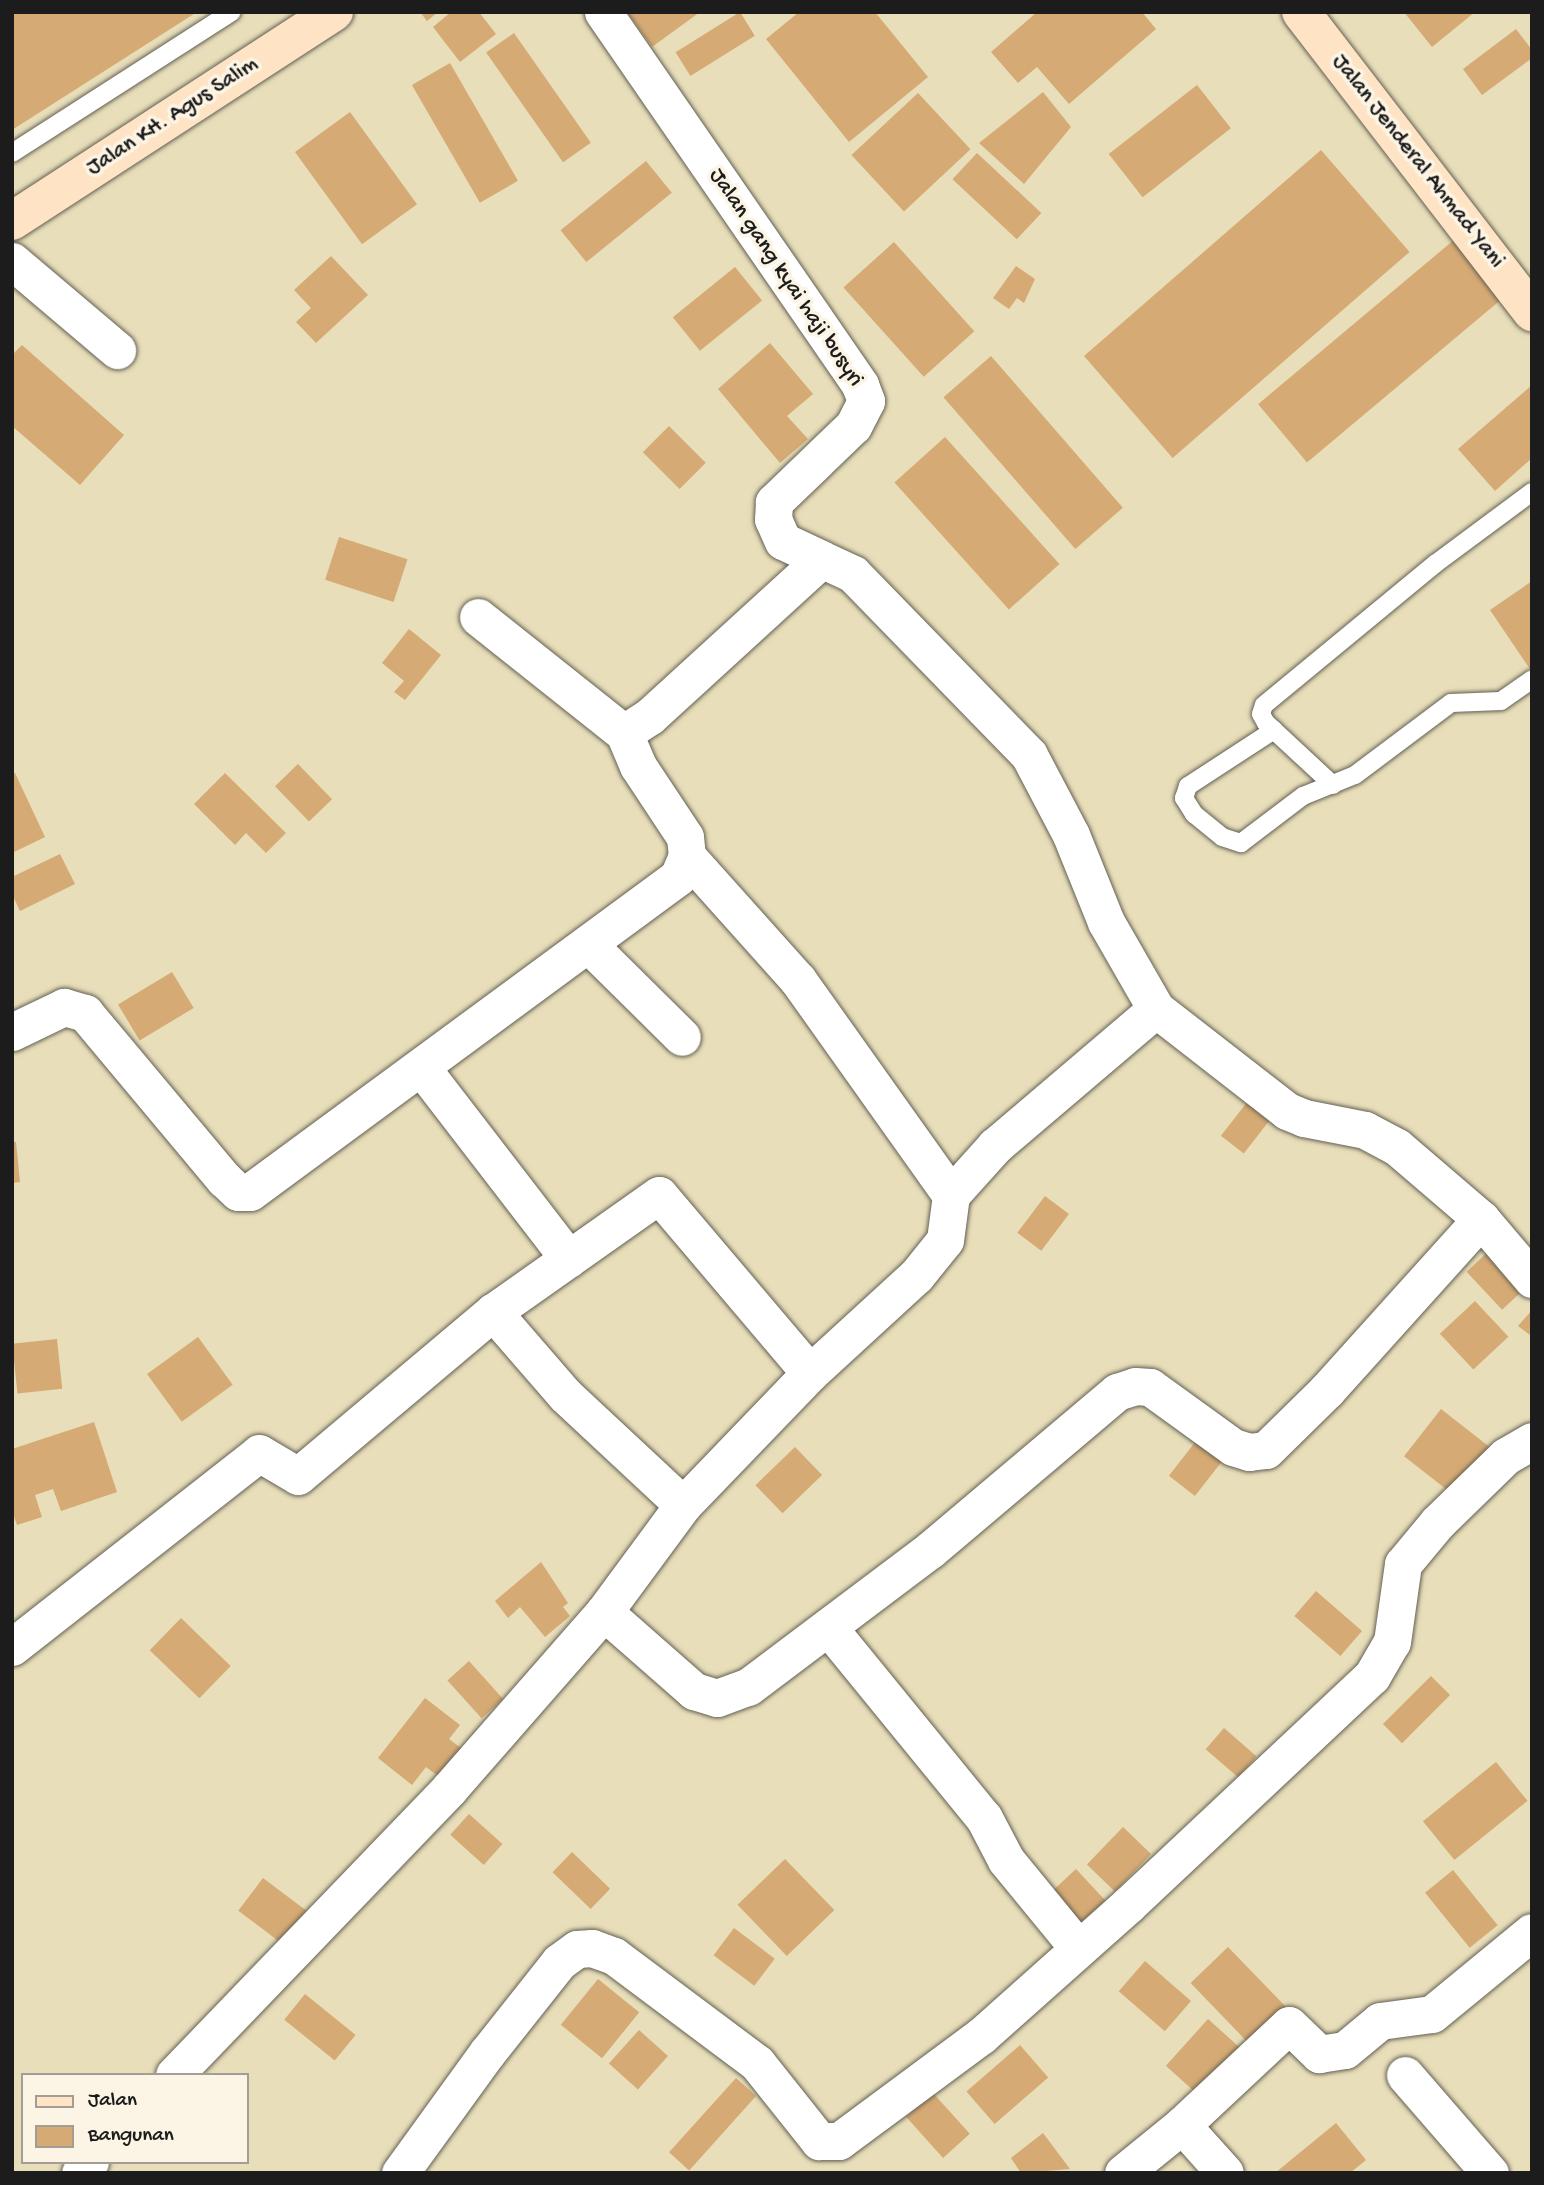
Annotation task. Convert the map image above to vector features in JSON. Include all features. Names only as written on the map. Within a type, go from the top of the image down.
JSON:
[{"type":"street","name":"Jalan KH. Agus Salim","points":[[12,221],[334,12]]},
{"type":"street","name":"Jalan gang kyai haji busyri","points":[[603,12],[860,385],[866,401],[864,412],[774,502],[773,519],[783,541],[820,561],[853,574],[1028,755],[1071,835],[1106,922],[1156,1009],[1287,1111],[1381,1136],[1481,1219],[1531,1276]]},
{"type":"street","name":"Jalan Jenderal Ahmad Yani","points":[[1301,12],[1532,312]]},
{"type":"street","points":[[12,261],[117,350]]},
{"type":"street","points":[[624,733],[650,716],[820,561]]},
{"type":"street","points":[[12,1032],[65,1007],[85,1013],[224,1179],[244,1193],[421,1068],[678,877],[687,856],[685,837],[638,766],[624,733],[478,617]]},
{"type":"street","points":[[687,856],[798,980],[951,1195]]},
{"type":"street","points":[[588,944],[682,1037]]},
{"type":"street","points":[[176,2073],[449,1789],[604,1612],[684,1505],[810,1373],[916,1276],[945,1240],[951,1195],[995,1146],[1156,1009]]},
{"type":"street","points":[[421,1068],[569,1259]]},
{"type":"street","points":[[12,1647],[258,1453],[298,1476],[493,1312],[659,1195],[810,1373]]},
{"type":"street","points":[[604,1612],[694,1691],[717,1698],[748,1687],[930,1550],[1117,1392],[1135,1386],[1150,1388],[1233,1447],[1248,1452],[1266,1450],[1327,1390],[1481,1219]]},
{"type":"street","points":[[493,1312],[565,1395],[684,1505]]},
{"type":"street","points":[[400,2173],[487,2053],[559,1962],[577,1949],[592,1948],[614,1956],[757,2063],[819,2157],[969,2045],[1372,1676],[1392,1642],[1403,1564],[1437,1523],[1506,1456],[1532,1441]]},
{"type":"street","points":[[828,1627],[984,1818],[1006,1860],[1078,1948]]},
{"type":"street","points":[[1123,2173],[1182,2124],[1289,2025],[1319,2054],[1345,2050],[1380,2021],[1432,2014],[1532,1932]]},
{"type":"street","points":[[1405,2075],[1490,2173]]},
{"type":"street","points":[[1182,2124],[1225,2173]]},
{"type":"lane","points":[[12,153],[232,12]]},
{"type":"lane","points":[[1333,785],[1274,730],[1261,714],[1264,705],[1435,564],[1532,492]]},
{"type":"lane","points":[[1274,730],[1188,786],[1184,798],[1194,814],[1222,837],[1241,843],[1303,796],[1355,775],[1451,702],[1501,701],[1532,679]]},
{"type":"building","points":[[12,12],[197,12],[12,130]]},
{"type":"building","points":[[420,12],[438,12],[427,21]]},
{"type":"building","points":[[451,12],[479,12],[496,34],[460,62],[433,27]]},
{"type":"building","points":[[627,12],[700,12],[652,47]]},
{"type":"building","points":[[740,12],[755,36],[690,76],[676,52]]},
{"type":"building","points":[[799,12],[875,12],[928,77],[849,142],[766,39]]},
{"type":"building","points":[[1037,12],[1142,12],[1156,29],[1069,104],[1037,67],[1018,83],[991,52]]},
{"type":"building","points":[[1404,12],[1475,12],[1432,47]]},
{"type":"building","points":[[1516,29],[1532,50],[1532,58],[1482,95],[1463,69]]},
{"type":"building","points":[[514,33],[591,143],[563,162],[486,53]]},
{"type":"building","points":[[450,63],[518,181],[480,203],[412,85]]},
{"type":"building","points":[[1197,85],[1231,128],[1143,197],[1109,154]]},
{"type":"building","points":[[1043,92],[1071,127],[1024,184],[979,143]]},
{"type":"building","points":[[918,93],[971,149],[904,211],[851,155]]},
{"type":"building","points":[[350,112],[417,204],[362,244],[295,152]]},
{"type":"building","points":[[1321,150],[1410,252],[1173,458],[1084,356]]},
{"type":"building","points":[[977,153],[1041,213],[1017,239],[952,179]]},
{"type":"building","points":[[646,161],[672,193],[586,262],[561,230]]},
{"type":"building","points":[[1455,239],[1504,297],[1307,462],[1258,404]]},
{"type":"building","points":[[894,242],[974,331],[924,377],[843,288]]},
{"type":"building","points":[[331,256],[368,295],[316,343],[296,322],[311,308],[294,290]]},
{"type":"building","points":[[1016,266],[1035,279],[1024,303],[1017,298],[1009,309],[993,298]]},
{"type":"building","points":[[735,267],[762,300],[700,351],[673,317]]},
{"type":"building","points":[[770,343],[813,394],[787,416],[808,439],[780,463],[718,389]]},
{"type":"building","points":[[22,345],[124,435],[80,485],[12,426],[12,355]]},
{"type":"building","points":[[991,356],[1123,508],[1075,549],[943,397]]},
{"type":"building","points":[[1532,385],[1532,458],[1495,491],[1458,449]]},
{"type":"building","points":[[669,426],[706,463],[680,489],[643,452]]},
{"type":"building","points":[[945,437],[1059,564],[1009,610],[894,483]]},
{"type":"building","points":[[339,537],[407,559],[394,602],[325,580]]},
{"type":"building","points":[[1532,581],[1532,672],[1490,610]]},
{"type":"building","points":[[409,629],[441,655],[405,700],[394,692],[404,681],[382,663]]},
{"type":"building","points":[[298,764],[332,799],[309,821],[275,786]]},
{"type":"building","points":[[15,773],[45,837],[12,853],[12,774]]},
{"type":"building","points":[[225,773],[286,833],[266,853],[246,833],[235,845],[194,804]]},
{"type":"building","points":[[60,854],[75,884],[20,911],[12,894],[12,877]]},
{"type":"building","points":[[172,972],[194,1008],[140,1040],[118,1004]]},
{"type":"building","points":[[1248,1101],[1271,1119],[1244,1154],[1221,1136]]},
{"type":"building","points":[[12,1142],[16,1142],[20,1182],[12,1183]]},
{"type":"building","points":[[1045,1196],[1069,1214],[1041,1251],[1017,1233]]},
{"type":"building","points":[[1490,1250],[1525,1288],[1502,1310],[1467,1272]]},
{"type":"building","points":[[1475,1301],[1508,1337],[1473,1370],[1440,1334]]},
{"type":"building","points":[[1532,1310],[1532,1333],[1530,1335],[1518,1326]]},
{"type":"building","points":[[198,1337],[233,1385],[182,1422],[147,1374]]},
{"type":"building","points":[[57,1339],[62,1389],[17,1393],[12,1344]]},
{"type":"building","points":[[1441,1409],[1494,1450],[1457,1498],[1404,1456]]},
{"type":"building","points":[[94,1422],[117,1492],[61,1511],[53,1489],[35,1495],[42,1517],[17,1525],[12,1511],[12,1449]]},
{"type":"building","points":[[1196,1441],[1222,1461],[1195,1496],[1169,1476]]},
{"type":"building","points":[[795,1447],[822,1475],[783,1513],[755,1485]]},
{"type":"building","points":[[541,1562],[568,1603],[563,1607],[570,1616],[545,1637],[520,1607],[508,1618],[495,1601]]},
{"type":"building","points":[[1316,1591],[1362,1631],[1340,1656],[1294,1616]]},
{"type":"building","points":[[181,1618],[231,1666],[199,1698],[150,1650]]},
{"type":"building","points":[[469,1661],[503,1699],[482,1718],[447,1680]]},
{"type":"building","points":[[1431,1676],[1450,1695],[1402,1743],[1383,1724]]},
{"type":"building","points":[[425,1698],[460,1725],[449,1739],[465,1751],[442,1779],[426,1767],[412,1785],[378,1758]]},
{"type":"building","points":[[1224,1728],[1256,1756],[1238,1777],[1206,1749]]},
{"type":"building","points":[[1496,1762],[1527,1801],[1454,1860],[1423,1821]]},
{"type":"building","points":[[469,1814],[502,1844],[484,1865],[450,1835]]},
{"type":"building","points":[[1123,1827],[1151,1854],[1115,1891],[1087,1864]]},
{"type":"building","points":[[572,1852],[610,1889],[591,1909],[553,1872]]},
{"type":"building","points":[[785,1859],[834,1910],[787,1956],[738,1905]]},
{"type":"building","points":[[1076,1869],[1107,1902],[1078,1929],[1047,1896]]},
{"type":"building","points":[[1453,1870],[1498,1925],[1470,1948],[1425,1893]]},
{"type":"building","points":[[263,1878],[310,1914],[285,1946],[238,1911]]},
{"type":"building","points":[[734,1928],[775,1959],[754,1986],[714,1955]]},
{"type":"building","points":[[1228,1947],[1289,2010],[1252,2046],[1191,1983]]},
{"type":"building","points":[[1145,1961],[1191,2001],[1165,2031],[1119,1991]]},
{"type":"building","points":[[598,1979],[639,2012],[602,2058],[561,2025]]},
{"type":"building","points":[[305,1994],[356,2035],[335,2061],[284,2020]]},
{"type":"building","points":[[1208,2019],[1243,2050],[1201,2097],[1166,2066]]},
{"type":"building","points":[[639,2030],[668,2056],[638,2090],[609,2063]]},
{"type":"building","points":[[1020,2045],[1048,2077],[995,2124],[966,2092]]},
{"type":"building","points":[[736,2078],[756,2096],[689,2170],[669,2152]]},
{"type":"building","points":[[933,2093],[970,2134],[943,2158],[906,2117]]},
{"type":"building","points":[[1336,2123],[1366,2160],[1350,2173],[1275,2173]]},
{"type":"building","points":[[1043,2133],[1070,2169],[1021,2173],[1011,2158]]}]
